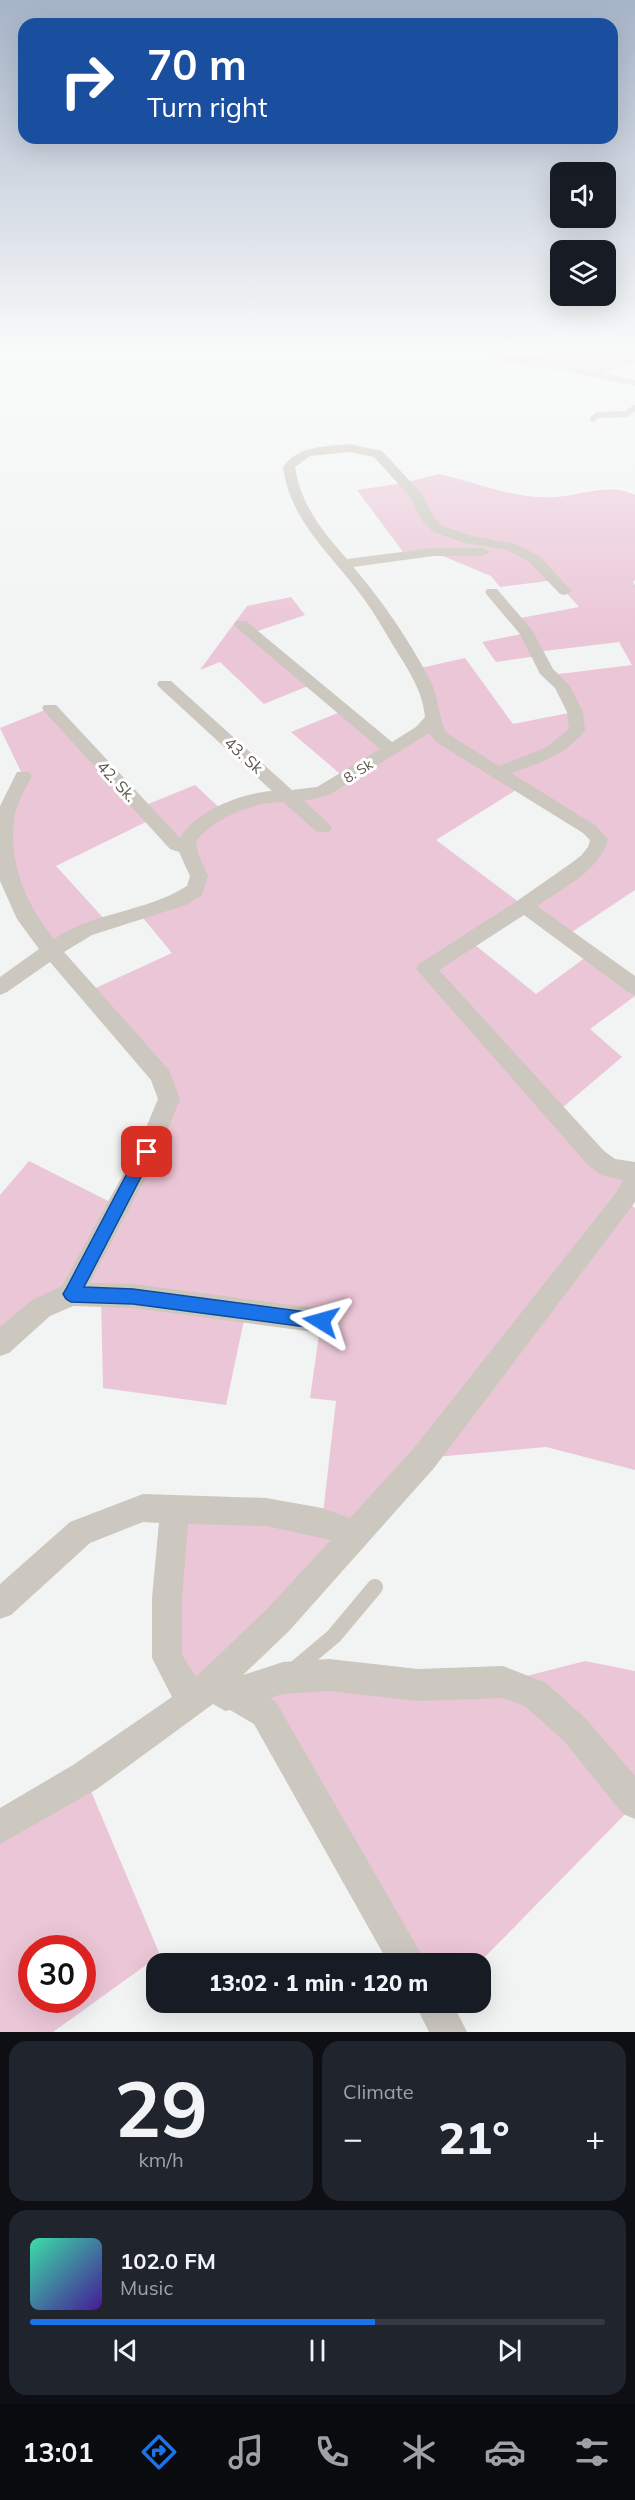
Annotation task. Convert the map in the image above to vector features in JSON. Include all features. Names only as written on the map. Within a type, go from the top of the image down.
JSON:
[{"type":"street","points":[[565,591],[534,560],[511,547],[470,540],[438,529],[429,521],[416,496],[378,454],[348,448],[307,453],[297,458],[289,467],[294,495],[307,518],[368,594],[416,669],[434,703],[435,730],[442,738],[589,829],[599,839],[597,848],[586,861],[524,906],[426,969],[596,1158],[609,1168],[635,1172]]},
{"type":"street","points":[[344,564],[456,551],[534,560]]},
{"type":"street","points":[[492,592],[527,633],[546,671],[562,686],[574,712],[577,730],[566,743],[550,753],[498,772]]},
{"type":"street","points":[[240,624],[392,750]]},
{"type":"street","name":"43. Sk","points":[[165,684],[323,828]]},
{"type":"street","name":"42. Sk.","points":[[50,708],[176,845],[187,848]]},
{"type":"street","name":"8. Sk","points":[[187,848],[191,834],[225,813],[258,798],[312,795],[323,791],[422,731],[434,718]]},
{"type":"street","points":[[23,776],[6,812],[4,835],[9,880],[27,918],[51,950],[161,1077],[169,1099],[147,1152],[71,1294]]},
{"type":"street","points":[[0,987],[51,950],[85,930],[178,900],[195,890],[199,876],[187,848]]},
{"type":"street","points":[[524,906],[635,987]]},
{"type":"street","points":[[0,1827],[85,1777],[195,1700],[278,1620],[423,1458],[624,1200],[635,1180]]},
{"type":"street","points":[[0,1344],[41,1308],[71,1294],[156,1299],[321,1321]]},
{"type":"street","points":[[0,1604],[80,1532],[142,1508],[266,1512],[322,1522],[356,1535]]},
{"type":"street","points":[[175,1509],[167,1598],[167,1658],[181,1683],[195,1700]]},
{"type":"street","points":[[195,1700],[233,1694],[283,1678],[329,1675],[418,1685],[503,1682],[535,1694],[575,1730],[635,1802]]},
{"type":"street","points":[[233,1694],[265,1713],[404,1953]]},
{"type":"street","points":[[438,2013],[449,2032]]},
{"type":"lane","points":[[283,1678],[334,1636],[375,1587]]},
{"type":"shaded area","points":[[439,474],[504,492],[537,497],[612,490],[635,495],[635,580],[633,582],[635,585],[635,890],[566,936],[524,906],[470,941],[536,994],[590,954],[635,987],[635,996],[590,1029],[622,1057],[556,1113],[623,1172],[624,1200],[635,1208],[635,1470],[546,1447],[424,1458],[195,1700],[181,1683],[175,1509],[322,1522],[336,1401],[310,1398],[321,1321],[246,1311],[226,1405],[103,1388],[101,1296],[71,1294],[0,1344],[0,1195],[29,1161],[118,1206],[169,1099],[87,992],[172,953],[138,912],[195,890],[197,869],[152,819],[56,866],[107,922],[51,950],[27,919],[4,835],[23,776],[0,728],[50,708],[141,807],[195,785],[225,813],[295,796],[345,778],[291,732],[345,710],[392,749],[433,718],[416,669],[465,658],[513,724],[574,712],[551,675],[632,665],[619,642],[536,652],[537,656],[496,662],[482,642],[526,633],[515,619],[579,607],[555,580],[500,587],[491,576],[433,552],[406,556],[357,490],[404,483]],"holes":[[[521,787],[599,839],[589,859],[580,856],[524,906],[436,840]]]},
{"type":"shaded area","points":[[291,597],[305,615],[252,633],[313,684],[264,704],[220,662],[200,670],[247,606]]},
{"type":"shaded area","points":[[585,1661],[635,1671],[635,1804],[489,1953],[403,1953],[265,1713],[233,1694],[503,1682]]},
{"type":"shaded area","points":[[85,1777],[159,1953],[146,1953],[146,1965],[96,2001],[96,1935],[18,1935],[18,2013],[79,2013],[53,2032],[0,2032],[0,1827]]},
{"type":"route","points":[[147,1152],[71,1294],[133,1296],[321,1321]]}]
